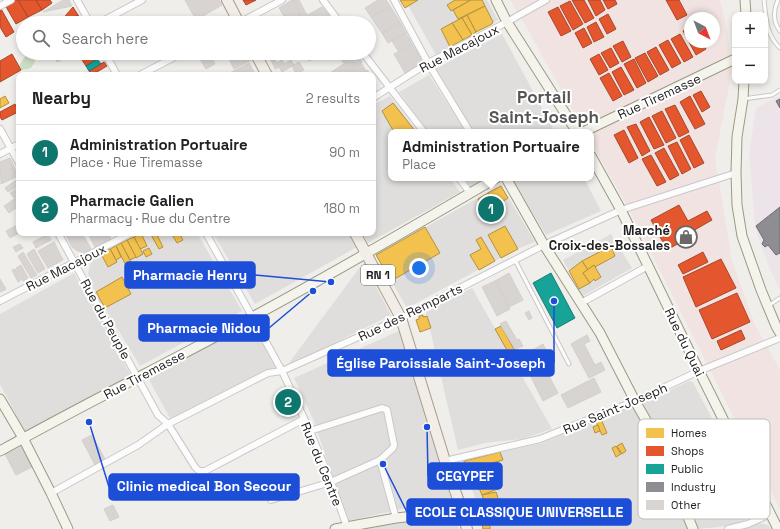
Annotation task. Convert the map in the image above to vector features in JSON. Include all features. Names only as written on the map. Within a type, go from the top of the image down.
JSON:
[{"type":"main road","points":[[227,0],[235,16]]},
{"type":"main road","points":[[260,60],[266,72]]},
{"type":"main road","name":"RN 1","points":[[357,236],[401,318],[444,461],[467,529]]},
{"type":"street","points":[[0,6],[11,0]]},
{"type":"street","points":[[77,0],[86,16]]},
{"type":"street","points":[[112,16],[142,0]]},
{"type":"street","points":[[252,16],[282,0]]},
{"type":"street","points":[[322,0],[335,16]]},
{"type":"street","points":[[394,0],[428,63],[468,129]]},
{"type":"street","points":[[496,0],[508,22],[575,129]]},
{"type":"street","name":"Rue Macajoux","points":[[376,96],[428,63],[508,22],[546,0]]},
{"type":"street","points":[[745,0],[746,12]]},
{"type":"street","points":[[109,60],[115,72]]},
{"type":"street","points":[[146,72],[169,60]]},
{"type":"street","points":[[368,60],[422,129]]},
{"type":"street","name":"Rue Tiremasse","points":[[588,129],[732,60]]},
{"type":"street","points":[[744,84],[744,100],[737,137],[737,205],[742,236],[767,306],[779,328]]},
{"type":"street","points":[[0,129],[16,159]]},
{"type":"street","points":[[0,154],[16,145]]},
{"type":"street","name":"Rue du Quai","points":[[594,161],[621,210],[723,419]]},
{"type":"street","name":"Rue des Remparts","points":[[51,493],[138,445],[168,424],[268,373],[282,371],[401,318],[544,245],[621,210],[736,173]]},
{"type":"street","points":[[461,181],[470,193]]},
{"type":"street","name":"Rue Tiremasse","points":[[0,451],[137,377],[253,317],[367,254],[491,181]]},
{"type":"street","points":[[508,181],[544,245],[600,332],[645,419]]},
{"type":"street","name":"Rue du Peuple","points":[[60,236],[158,415],[168,424],[199,471],[205,472],[304,419]]},
{"type":"street","name":"Rue Macajoux","points":[[0,301],[125,236]]},
{"type":"street","name":"Rue du Centre","points":[[208,236],[282,371],[310,431],[331,482],[347,527]]},
{"type":"street","points":[[581,303],[648,266]]},
{"type":"street","name":"Rue Saint-Joseph","points":[[444,461],[540,439],[635,401],[699,371],[780,338]]},
{"type":"street","points":[[0,400],[23,438],[68,529]]},
{"type":"street","points":[[271,500],[331,482],[380,460],[394,445],[387,410],[382,408],[310,431]]},
{"type":"street","points":[[380,460],[396,518]]},
{"type":"street","points":[[335,529],[396,518],[462,511]]},
{"type":"street","name":"Rue du Quai","points":[[770,514],[778,529]]},
{"type":"street","points":[[689,519],[693,529]]},
{"type":"street","points":[[728,529],[748,524],[759,519]]},
{"type":"lane","points":[[764,0],[766,21],[770,34],[780,48]]},
{"type":"lane","points":[[778,0],[775,7],[774,16],[780,31]]},
{"type":"lane","points":[[744,100],[772,95],[780,90]]},
{"type":"lane","points":[[515,260],[569,364]]},
{"type":"lane","points":[[767,306],[780,298]]},
{"type":"shaded area","points":[[405,0],[487,0],[498,20],[436,55]]},
{"type":"shaded area","name":"Marché Croix-des-Bossales","points":[[510,0],[720,0],[727,28],[732,71],[715,158],[732,261],[755,325],[780,370],[780,509],[770,489],[770,419],[735,419],[631,213],[594,147],[594,129],[583,129]]},
{"type":"shaded area","points":[[502,34],[553,129],[471,129],[435,69]]},
{"type":"shaded area","points":[[429,75],[464,129],[427,129],[399,92]]},
{"type":"shaded area","points":[[390,96],[415,129],[388,129],[388,181],[452,181],[460,192],[368,243],[364,236],[376,236],[376,103]]},
{"type":"shaded area","points":[[780,96],[780,290],[769,267],[757,234],[749,154],[756,108]]},
{"type":"shaded area","points":[[466,181],[484,181],[472,188]]},
{"type":"shaded area","points":[[513,181],[586,181],[601,211],[546,235]]},
{"type":"shaded area","points":[[501,185],[535,242],[517,249],[407,308],[376,255]]},
{"type":"shaded area","points":[[611,234],[632,268],[583,296],[563,260]]},
{"type":"shaded area","points":[[136,236],[199,236],[242,311],[140,366],[91,283],[88,273],[94,258]]},
{"type":"shaded area","points":[[215,236],[351,236],[357,247],[255,304]]},
{"type":"shaded area","points":[[363,263],[391,315],[286,367]]},
{"type":"shaded area","points":[[74,273],[131,376],[26,434],[0,384],[0,314]]},
{"type":"shaded area","points":[[472,288],[552,429],[522,439],[485,443],[458,450],[426,312]]},
{"type":"shaded area","points":[[255,319],[283,369],[172,422],[147,376]]},
{"type":"shaded area","points":[[399,331],[451,498],[348,521],[313,419],[294,378]]},
{"type":"shaded area","points":[[689,381],[693,382],[713,419],[651,419],[643,403]]},
{"type":"shaded area","points":[[634,406],[642,419],[638,419],[638,519],[684,519],[688,529],[483,529],[478,505],[461,461],[542,443]]},
{"type":"shaded area","points":[[455,513],[459,529],[364,529]]},
{"type":"shaded area","points":[[694,519],[748,519],[735,524],[698,529]]},
{"type":"shaded area","points":[[759,523],[768,525],[771,529],[741,529]]},
{"type":"green space","points":[[23,60],[35,60],[31,68],[21,70],[19,66]]},
{"type":"building: Homes","points":[[400,0],[418,0],[405,8]]},
{"type":"building: Homes","points":[[455,0],[471,0],[451,11],[447,5]]},
{"type":"building: Homes","points":[[471,0],[482,0],[485,6],[458,19],[453,10]]},
{"type":"building: Homes","points":[[485,6],[493,22],[492,24],[476,32],[467,15]]},
{"type":"building: Homes","points":[[467,15],[476,32],[472,35],[462,18]]},
{"type":"building: Homes","points":[[462,18],[472,35],[463,40],[452,23]]},
{"type":"building: Homes","points":[[452,23],[463,40],[450,47],[441,29]]},
{"type":"building: Homes","points":[[5,96],[9,103],[0,108],[0,99]]},
{"type":"building: Homes","points":[[393,103],[414,129],[392,129],[382,111]]},
{"type":"building: Homes","points":[[501,186],[508,198],[496,206],[488,193]]},
{"type":"building: Homes","points":[[488,193],[499,213],[489,219],[478,199]]},
{"type":"building: Homes","points":[[505,226],[518,249],[501,258],[488,235]]},
{"type":"building: Homes","points":[[425,227],[440,253],[391,281],[376,255]]},
{"type":"building: Homes","points":[[142,236],[147,246],[140,249],[134,237]]},
{"type":"building: Homes","points":[[152,236],[158,236],[163,247],[159,249]]},
{"type":"building: Homes","points":[[173,236],[181,236],[183,240],[177,243]]},
{"type":"building: Homes","points":[[134,237],[143,254],[136,258],[127,240]]},
{"type":"building: Homes","points":[[481,237],[495,261],[479,270],[470,255],[481,249],[476,240]]},
{"type":"building: Homes","points":[[127,240],[136,257],[130,260],[121,243]]},
{"type":"building: Homes","points":[[121,243],[135,270],[130,273],[116,246]]},
{"type":"building: Homes","points":[[116,246],[121,257],[116,260],[110,249]]},
{"type":"building: Homes","points":[[611,246],[615,256],[595,267],[594,265],[588,270],[582,261]]},
{"type":"building: Homes","points":[[149,248],[152,254],[146,257],[143,251]]},
{"type":"building: Homes","points":[[110,249],[117,262],[108,267],[101,254]]},
{"type":"building: Homes","points":[[582,261],[588,270],[583,273],[590,283],[579,289],[569,271]]},
{"type":"building: Homes","points":[[594,265],[601,277],[595,281],[594,279],[590,283],[583,273]]},
{"type":"building: Homes","points":[[122,277],[131,294],[105,308],[96,292]]},
{"type":"building: Homes","points":[[423,315],[423,317],[427,316],[431,328],[420,332],[416,320],[419,319],[419,316]]},
{"type":"building: Homes","points":[[501,326],[523,362],[516,366],[495,329]]},
{"type":"building: Homes","points":[[601,419],[607,433],[602,435],[596,422]]},
{"type":"building: Homes","points":[[598,425],[600,431],[595,433],[593,427]]},
{"type":"building: Homes","points":[[622,443],[626,451],[622,454],[617,446]]},
{"type":"building: Homes","points":[[616,446],[621,454],[616,457],[612,448]]},
{"type":"building: Homes","points":[[500,452],[503,460],[466,470],[464,461]]},
{"type":"building: Homes","points":[[498,462],[502,472],[475,481],[470,469]]},
{"type":"building: Homes","points":[[497,473],[499,479],[478,486],[475,481]]},
{"type":"building: Homes","points":[[499,479],[500,488],[482,495],[478,486]]},
{"type":"building: Homes","points":[[496,492],[499,501],[486,506],[482,495]]},
{"type":"building: Homes","points":[[505,509],[507,515],[490,522],[490,529],[483,529],[481,516]]},
{"type":"building: Shops","points":[[13,0],[18,0],[27,16],[16,16],[16,24],[5,5]]},
{"type":"building: Shops","points":[[18,0],[36,0],[42,10],[27,16]]},
{"type":"building: Shops","points":[[36,0],[50,0],[52,3],[42,10]]},
{"type":"building: Shops","points":[[243,0],[256,0],[246,5]]},
{"type":"building: Shops","points":[[572,0],[584,0],[594,18],[585,23]]},
{"type":"building: Shops","points":[[588,0],[600,0],[605,10],[596,16]]},
{"type":"building: Shops","points":[[603,0],[615,0],[617,4],[608,9]]},
{"type":"building: Shops","points":[[666,0],[679,0],[685,12],[684,12],[684,16],[677,20]]},
{"type":"building: Shops","points":[[570,1],[583,24],[573,30],[560,6]]},
{"type":"building: Shops","points":[[0,7],[14,32],[6,37],[0,27]]},
{"type":"building: Shops","points":[[73,7],[78,15],[76,16],[65,16]]},
{"type":"building: Shops","points":[[558,7],[571,31],[561,36],[548,12]]},
{"type":"building: Shops","points":[[608,14],[616,29],[607,34],[599,19]]},
{"type":"building: Shops","points":[[596,22],[604,37],[594,42],[587,27]]},
{"type":"building: Shops","points":[[584,28],[592,43],[583,48],[575,33]]},
{"type":"building: Shops","points":[[680,34],[684,41],[684,48],[688,48],[693,57],[684,62],[671,39]]},
{"type":"building: Shops","points":[[668,40],[681,63],[672,68],[659,45]]},
{"type":"building: Shops","points":[[623,41],[631,57],[622,62],[613,46]]},
{"type":"building: Shops","points":[[656,47],[669,70],[660,75],[647,52]]},
{"type":"building: Shops","points":[[611,48],[619,63],[610,68],[601,53]]},
{"type":"building: Shops","points":[[692,48],[705,48],[706,49],[696,55]]},
{"type":"building: Shops","points":[[645,53],[658,76],[648,82],[635,58]]},
{"type":"building: Shops","points":[[12,54],[21,70],[0,82],[0,61]]},
{"type":"building: Shops","points":[[599,54],[608,70],[599,75],[590,59]]},
{"type":"building: Shops","points":[[634,59],[646,83],[637,88],[624,64]]},
{"type":"building: Shops","points":[[82,60],[95,60],[86,66]]},
{"type":"building: Shops","points":[[104,62],[107,66],[97,72],[89,71]]},
{"type":"building: Shops","points":[[621,67],[634,90],[624,95],[612,72]]},
{"type":"building: Shops","points":[[609,73],[622,96],[613,101],[600,78]]},
{"type":"building: Shops","points":[[701,91],[710,107],[702,112],[693,95]]},
{"type":"building: Shops","points":[[690,96],[705,124],[695,129],[680,102]]},
{"type":"building: Shops","points":[[15,104],[16,113],[2,120],[0,117],[0,112]]},
{"type":"building: Shops","points":[[675,105],[689,132],[679,137],[665,109]]},
{"type":"building: Shops","points":[[662,111],[676,138],[666,143],[652,116]]},
{"type":"building: Shops","points":[[649,117],[664,145],[654,149],[640,122]]},
{"type":"building: Shops","points":[[636,124],[650,151],[642,156],[627,127]]},
{"type":"building: Shops","points":[[624,130],[638,158],[629,163],[614,135]]},
{"type":"building: Shops","points":[[689,135],[704,163],[694,168],[680,140]]},
{"type":"building: Shops","points":[[677,142],[691,169],[682,174],[668,146]]},
{"type":"building: Shops","points":[[664,148],[679,175],[670,180],[655,153]]},
{"type":"building: Shops","points":[[651,155],[666,182],[657,186],[642,159]]},
{"type":"building: Shops","points":[[679,205],[688,221],[707,211],[712,220],[684,236],[686,239],[667,250],[651,220]]},
{"type":"building: Shops","points":[[703,252],[708,262],[683,274],[678,265]]},
{"type":"building: Shops","points":[[721,259],[736,288],[696,307],[683,277]]},
{"type":"building: Shops","points":[[737,293],[750,322],[712,339],[699,310]]},
{"type":"building: Shops","points":[[741,330],[745,339],[721,350],[717,341]]},
{"type":"building: Public","points":[[95,60],[98,60],[101,64],[89,71],[86,66]]},
{"type":"building: Public","points":[[551,273],[575,318],[557,328],[533,283]]},
{"type":"building: Industry","points":[[780,99],[780,108],[776,101]]},
{"type":"building: Industry","points":[[780,207],[780,253],[776,255],[768,245],[765,247],[762,244],[764,240],[756,226]]},
{"type":"building: Other","points":[[63,0],[69,0],[72,6],[43,12]]},
{"type":"building: Other","points":[[185,0],[219,0],[222,5],[203,16],[194,16]]},
{"type":"building: Other","points":[[292,0],[299,0],[307,15],[299,16],[300,12]]},
{"type":"building: Other","points":[[292,0],[300,12],[299,16],[284,16],[279,8]]},
{"type":"building: Other","points":[[378,0],[386,0],[390,6],[373,16],[370,16],[365,8]]},
{"type":"building: Other","points":[[390,6],[400,22],[382,33],[376,24],[376,16],[373,16]]},
{"type":"building: Other","points":[[322,7],[329,16],[306,16]]},
{"type":"building: Other","points":[[400,22],[406,33],[388,43],[382,33]]},
{"type":"building: Other","points":[[406,33],[412,44],[399,52],[392,41]]},
{"type":"building: Other","points":[[412,44],[421,59],[421,62],[405,73],[394,54]]},
{"type":"building: Other","points":[[200,60],[213,60],[215,64],[206,69]]},
{"type":"building: Other","points":[[230,60],[251,60],[234,69]]},
{"type":"building: Other","points":[[275,60],[279,67],[275,69],[272,62]]},
{"type":"building: Other","points":[[282,60],[284,64],[279,67],[277,63]]},
{"type":"building: Other","points":[[291,60],[294,65],[282,72],[279,67]]},
{"type":"building: Other","points":[[342,60],[349,60],[344,63]]},
{"type":"building: Other","points":[[350,60],[361,60],[362,62],[347,72],[332,72]]},
{"type":"building: Other","points":[[299,62],[304,70],[295,72],[292,66]]},
{"type":"building: Other","points":[[249,63],[254,72],[232,72]]},
{"type":"building: Other","points":[[361,63],[366,71],[364,72],[348,72]]},
{"type":"building: Other","points":[[10,158],[16,172],[16,177],[1,184],[0,162]]},
{"type":"building: Other","points":[[16,180],[16,187],[8,192],[5,188]]},
{"type":"building: Other","points":[[16,189],[16,196],[14,198],[10,193]]},
{"type":"building: Other","points":[[16,198],[16,208],[9,213],[4,206]]},
{"type":"building: Other","points":[[16,226],[16,235],[10,238],[6,231]]},
{"type":"building: Other","points":[[44,236],[49,236],[51,240],[36,248],[33,242]]},
{"type":"building: Other","points":[[66,236],[84,236],[91,249],[86,252],[81,252],[72,247]]},
{"type":"building: Other","points":[[90,236],[110,236],[111,239],[95,247]]},
{"type":"building: Other","points":[[54,242],[63,260],[48,268],[38,251]]},
{"type":"building: Other","points":[[20,244],[23,248],[16,252],[13,247]]},
{"type":"building: Other","points":[[34,249],[45,269],[38,273],[27,254]]},
{"type":"building: Other","points":[[23,252],[37,275],[31,278],[18,256]]},
{"type":"building: Other","points":[[21,265],[28,278],[23,281],[16,268]]},
{"type":"building: Other","points":[[15,269],[21,280],[18,282],[12,270]]},
{"type":"building: Other","points":[[509,273],[523,300],[509,307],[495,281]]},
{"type":"building: Other","points":[[0,279],[6,289],[1,292],[0,291]]},
{"type":"building: Other","points":[[495,281],[510,309],[497,316],[482,287]]},
{"type":"building: Other","points":[[529,311],[532,318],[529,320],[525,313]]},
{"type":"building: Other","points":[[506,321],[517,340],[519,339],[523,346],[515,349],[500,324]]},
{"type":"building: Other","points":[[587,335],[590,341],[584,344],[595,365],[601,362],[605,370],[589,378],[571,344]]},
{"type":"building: Other","points":[[543,344],[548,354],[540,359],[558,393],[543,401],[521,357]]},
{"type":"building: Other","points":[[594,378],[601,392],[568,408],[561,395]]},
{"type":"building: Other","points":[[92,435],[105,459],[95,465],[82,440]]},
{"type":"building: Other","points":[[19,444],[32,467],[16,475],[4,452]]},
{"type":"building: Other","points":[[113,505],[119,517],[110,521],[104,509]]},
{"type":"place","name":"Administration Portuaire","points":[[491,209]]},
{"type":"place","name":"Marché Croix-des-Bossales","points":[[686,237]]},
{"type":"place","name":"Pharmacie Henry","points":[[331,282]]},
{"type":"place","name":"Pharmacie Nidou","points":[[313,291]]},
{"type":"place","name":"Église Paroissiale Saint-Joseph","points":[[554,301]]},
{"type":"place","name":"Pharmacie Galien","points":[[288,402]]},
{"type":"place","name":"Clinic medical Bon Secour","points":[[89,422]]},
{"type":"place","name":"CEGYPEF","points":[[427,427]]},
{"type":"place","name":"ECOLE CLASSIQUE UNIVERSELLE","points":[[383,464]]},
{"type":"district","name":"Portail Saint-Joseph","points":[[544,107]]}]
